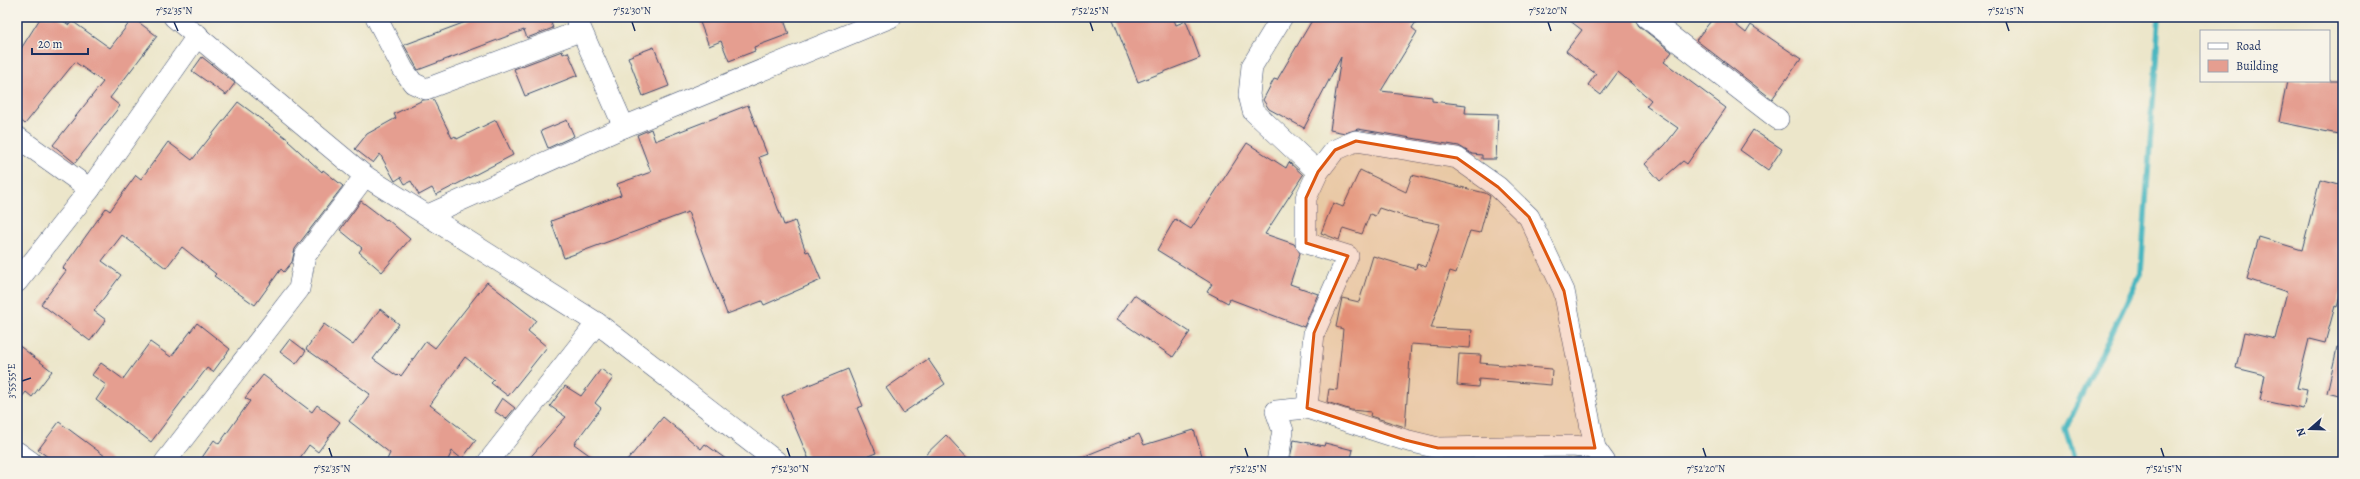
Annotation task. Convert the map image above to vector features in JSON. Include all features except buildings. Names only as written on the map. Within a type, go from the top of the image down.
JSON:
[{"type":"street","points":[[174,17],[365,176],[597,323],[777,462]]},
{"type":"street","points":[[376,17],[403,69],[413,83],[426,89],[578,24],[624,127]]},
{"type":"street","points":[[428,215],[624,127],[891,17]]},
{"type":"street","points":[[1282,17],[1252,66],[1249,95],[1253,111],[1318,172]]},
{"type":"street","points":[[1646,17],[1778,120]]},
{"type":"street","points":[[17,282],[90,189],[198,36]]},
{"type":"street","points":[[17,137],[90,189]]},
{"type":"street","points":[[1307,408],[1314,333],[1348,256],[1306,243],[1306,198],[1318,172],[1335,150],[1356,141],[1457,158],[1498,187],[1529,217],[1564,291],[1600,455]]},
{"type":"street","points":[[165,462],[299,289],[305,256],[365,176]]},
{"type":"street","points":[[488,462],[597,323]]},
{"type":"street","points":[[1277,462],[1284,431],[1276,412],[1307,408],[1405,440],[1438,448],[1572,446],[1600,455]]},
{"type":"street","points":[[17,452],[31,462]]},
{"type":"highlighted area","points":[[1356,141],[1457,158],[1498,187],[1529,217],[1564,291],[1595,448],[1438,448],[1405,440],[1307,408],[1314,333],[1348,256],[1306,243],[1306,198],[1318,172],[1335,150]]},
{"type":"waterway","points":[[2075,462],[2065,429],[2141,272],[2159,17]]}]
